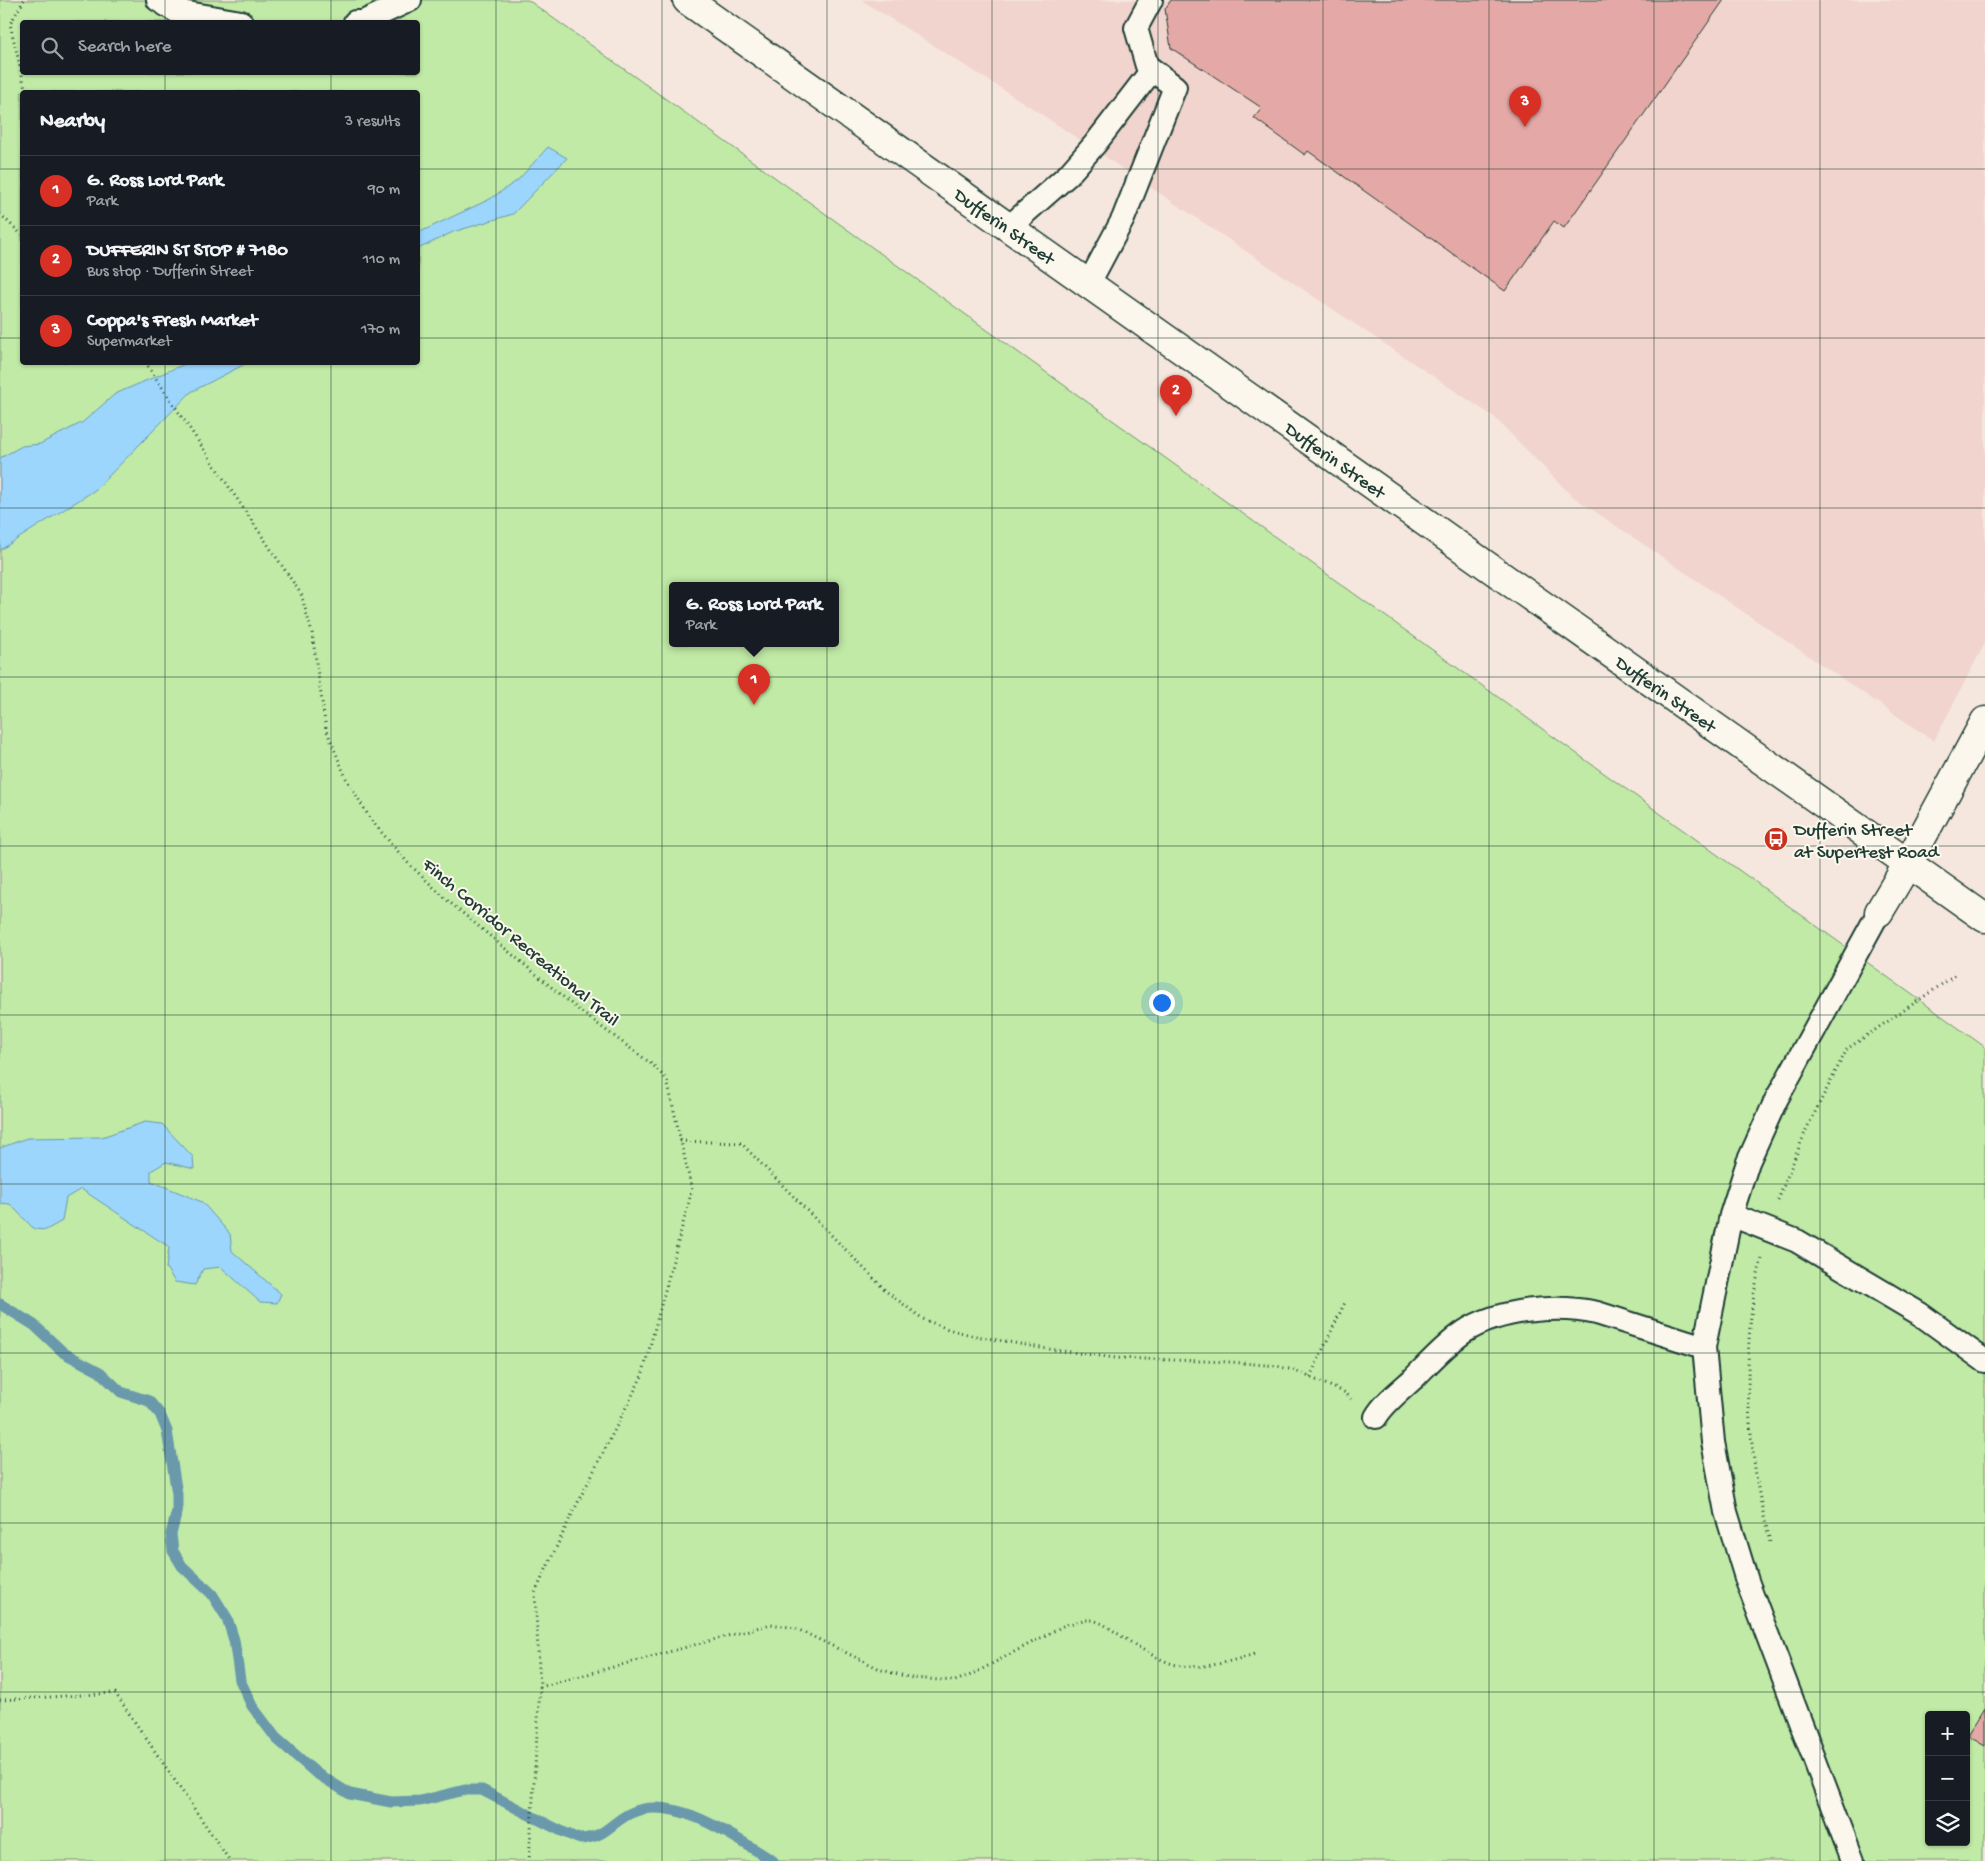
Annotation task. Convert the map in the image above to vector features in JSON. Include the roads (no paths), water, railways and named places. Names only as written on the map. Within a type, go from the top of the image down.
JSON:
[{"type":"main road","name":"Dufferin Street","points":[[687,0],[1089,283],[1907,865],[1985,918]]},
{"type":"main road","points":[[1879,912],[1907,865],[1985,721]]},
{"type":"lane","points":[[158,0],[176,11],[229,20]]},
{"type":"lane","points":[[368,20],[410,0]]},
{"type":"lane","points":[[1089,283],[1123,219],[1175,87],[1147,66],[1136,28],[1151,0]]},
{"type":"lane","points":[[1009,227],[1068,175],[1095,144],[1152,70]]},
{"type":"lane","points":[[1853,1861],[1747,1581],[1726,1512],[1713,1442],[1704,1347],[1731,1215],[1748,1162],[1776,1100],[1879,912]]},
{"type":"lane","points":[[1731,1215],[1797,1241],[1920,1314],[1985,1361]]},
{"type":"lane","points":[[1376,1417],[1449,1343],[1476,1325],[1503,1315],[1556,1309],[1582,1310],[1704,1347]]},
{"type":"water","points":[[548,147],[567,158],[513,214],[453,232],[420,248],[420,232],[490,199],[518,180]]},
{"type":"water","points":[[182,365],[243,365],[191,392],[95,490],[0,550],[0,458],[22,446],[40,444],[83,422],[115,394]]},
{"type":"water","points":[[145,1122],[162,1124],[193,1157],[194,1169],[166,1162],[151,1171],[151,1181],[202,1202],[230,1234],[232,1251],[281,1294],[277,1303],[260,1302],[221,1267],[203,1269],[195,1285],[175,1282],[166,1268],[169,1247],[81,1189],[66,1198],[62,1221],[46,1230],[34,1229],[10,1204],[0,1203],[0,1148],[27,1138],[102,1137]]},
{"type":"waterway","points":[[0,1304],[34,1325],[64,1353],[100,1372],[121,1392],[149,1401],[160,1414],[167,1431],[177,1494],[177,1511],[171,1534],[173,1551],[182,1566],[212,1594],[227,1618],[234,1640],[240,1680],[252,1706],[276,1738],[316,1773],[350,1794],[391,1802],[420,1801],[465,1790],[482,1790],[581,1839],[590,1838],[603,1832],[631,1813],[648,1808],[667,1809],[686,1813],[705,1821],[773,1861]]},
{"type":"place","name":"Coppa's Fresh Market","points":[[1525,127]]},
{"type":"place","name":"DUFFERIN ST STOP # 7180","points":[[1176,416]]},
{"type":"place","name":"G. Ross Lord Park","points":[[754,705]]},
{"type":"place","name":"Dufferin Street at Supertest Road","points":[[1776,839]]}]
